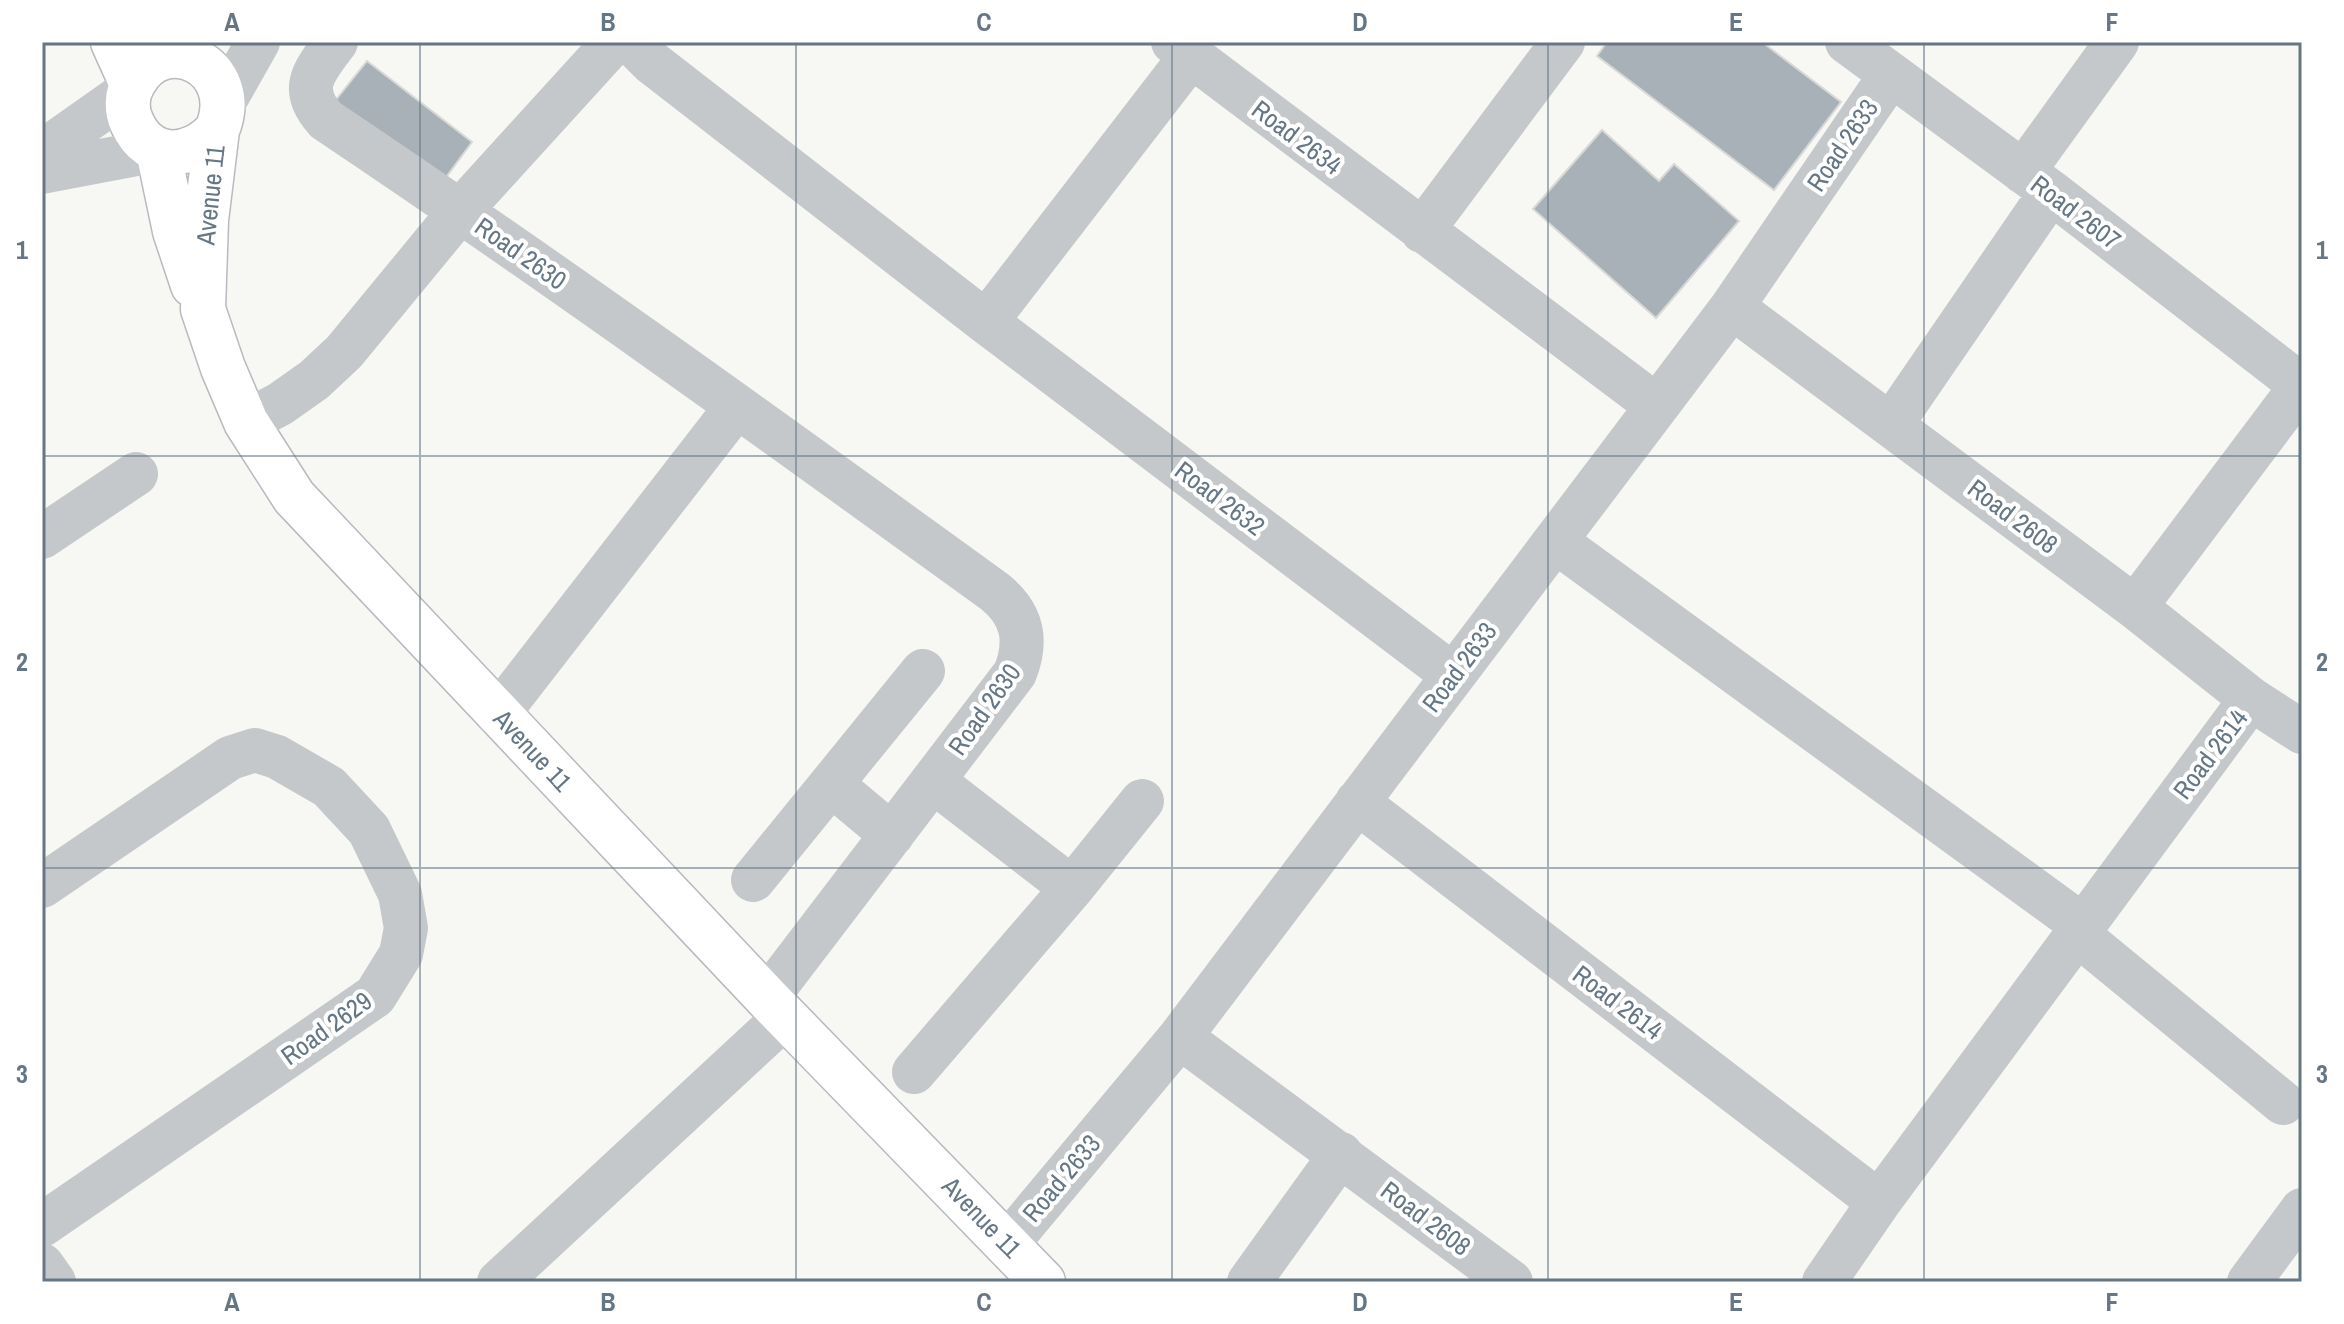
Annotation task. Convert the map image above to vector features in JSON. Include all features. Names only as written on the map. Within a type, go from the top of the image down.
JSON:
[{"type":"main road","points":[[113,42],[131,87]]},
{"type":"main road","points":[[183,49],[213,73],[221,87],[221,116],[197,148],[171,153],[158,150],[136,131],[127,104],[131,87],[146,66],[183,49]]},
{"type":"main road","name":"Avenue 11","points":[[221,116],[206,220],[203,309],[246,422],[294,497],[776,1008],[1043,1282]]},
{"type":"main road","points":[[158,150],[175,231],[203,309]]},
{"type":"street","points":[[221,116],[258,42]]},
{"type":"street","points":[[461,210],[614,42]]},
{"type":"street","name":"Road 2632","points":[[631,42],[651,62],[986,322],[1453,675]]},
{"type":"street","points":[[1422,231],[1563,42]]},
{"type":"street","name":"Road 2607","points":[[1847,42],[2037,182],[2302,385]]},
{"type":"street","points":[[1891,425],[2117,42]]},
{"type":"street","points":[[986,322],[1182,49]]},
{"type":"street","name":"Road 2634","points":[[1182,49],[1657,406]]},
{"type":"street","name":"Road 2630","points":[[324,58],[311,93],[315,108],[326,120],[461,210],[995,592],[1016,614],[1023,643],[1015,673],[892,835],[776,1008],[516,1277]]},
{"type":"street","name":"Road 2633","points":[[1008,1243],[1180,1037],[1732,307],[1890,76]]},
{"type":"street","points":[[42,152],[131,87]]},
{"type":"street","points":[[42,172],[158,150]]},
{"type":"street","name":"Road 2630","points":[[246,422],[280,404],[314,380],[344,352],[461,210]]},
{"type":"street","name":"Road 2608","points":[[1732,307],[2135,607],[2251,699],[2302,732]]},
{"type":"street","points":[[2135,607],[2302,385]]},
{"type":"street","points":[[498,714],[737,406]]},
{"type":"street","points":[[42,537],[136,474]]},
{"type":"street","points":[[1555,541],[2079,929],[2283,1103]]},
{"type":"street","points":[[753,880],[923,671]]},
{"type":"street","name":"Road 2614","points":[[1824,1282],[1879,1202],[2251,699]]},
{"type":"street","name":"Road 2629","points":[[42,886],[230,758],[255,750],[277,757],[329,787],[369,830],[400,894],[406,928],[401,954],[375,996],[42,1225]]},
{"type":"street","points":[[933,781],[1072,888]]},
{"type":"street","points":[[831,784],[892,835]]},
{"type":"street","points":[[914,1072],[1072,888],[1142,801]]},
{"type":"street","name":"Road 2614","points":[[1357,802],[1879,1202]]},
{"type":"street","name":"Road 2608","points":[[1180,1037],[1511,1282]]},
{"type":"street","points":[[1249,1282],[1341,1154]]},
{"type":"street","points":[[2249,1282],[2302,1210]]},
{"type":"street","points":[[42,1265],[54,1282]]},
{"type":"building","points":[[1607,42],[1762,42],[1841,102],[1774,190],[1597,56]]},
{"type":"building","points":[[367,61],[472,142],[438,188],[331,106]]},
{"type":"building","points":[[1602,130],[1659,181],[1674,164],[1739,221],[1656,318],[1533,209]]}]
